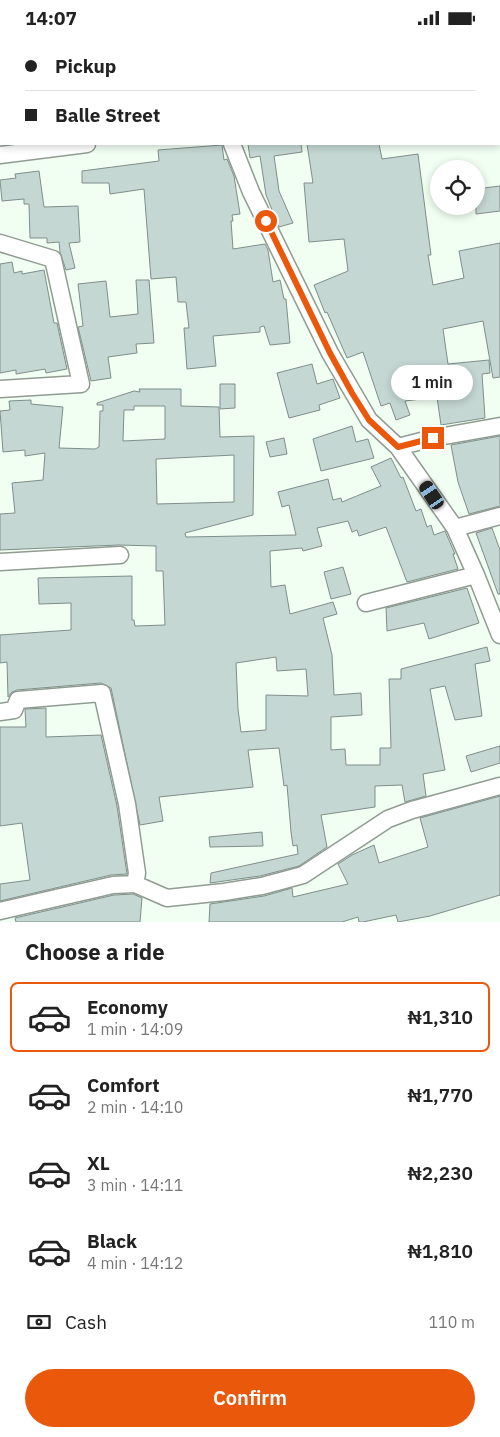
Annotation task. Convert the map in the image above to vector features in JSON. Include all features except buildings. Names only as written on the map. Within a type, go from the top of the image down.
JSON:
[{"type":"street","points":[[0,155],[78,145]]},
{"type":"street","points":[[232,145],[251,192],[330,353],[369,420],[398,447],[454,528],[476,575],[500,635]]},
{"type":"street","points":[[0,243],[53,259],[81,385],[0,389]]},
{"type":"street","points":[[398,447],[433,438],[500,426]]},
{"type":"street","points":[[454,528],[500,516]]},
{"type":"street","points":[[0,562],[120,555]]},
{"type":"street","points":[[366,603],[476,575]]},
{"type":"street","points":[[0,712],[14,710],[18,700],[102,693],[127,804],[137,873],[135,884]]},
{"type":"street","points":[[0,911],[112,885],[135,884],[167,898],[243,889],[303,875],[388,819],[412,809],[500,786]]},
{"type":"route","points":[[266,221],[330,353],[369,420],[398,447],[433,438]]}]
